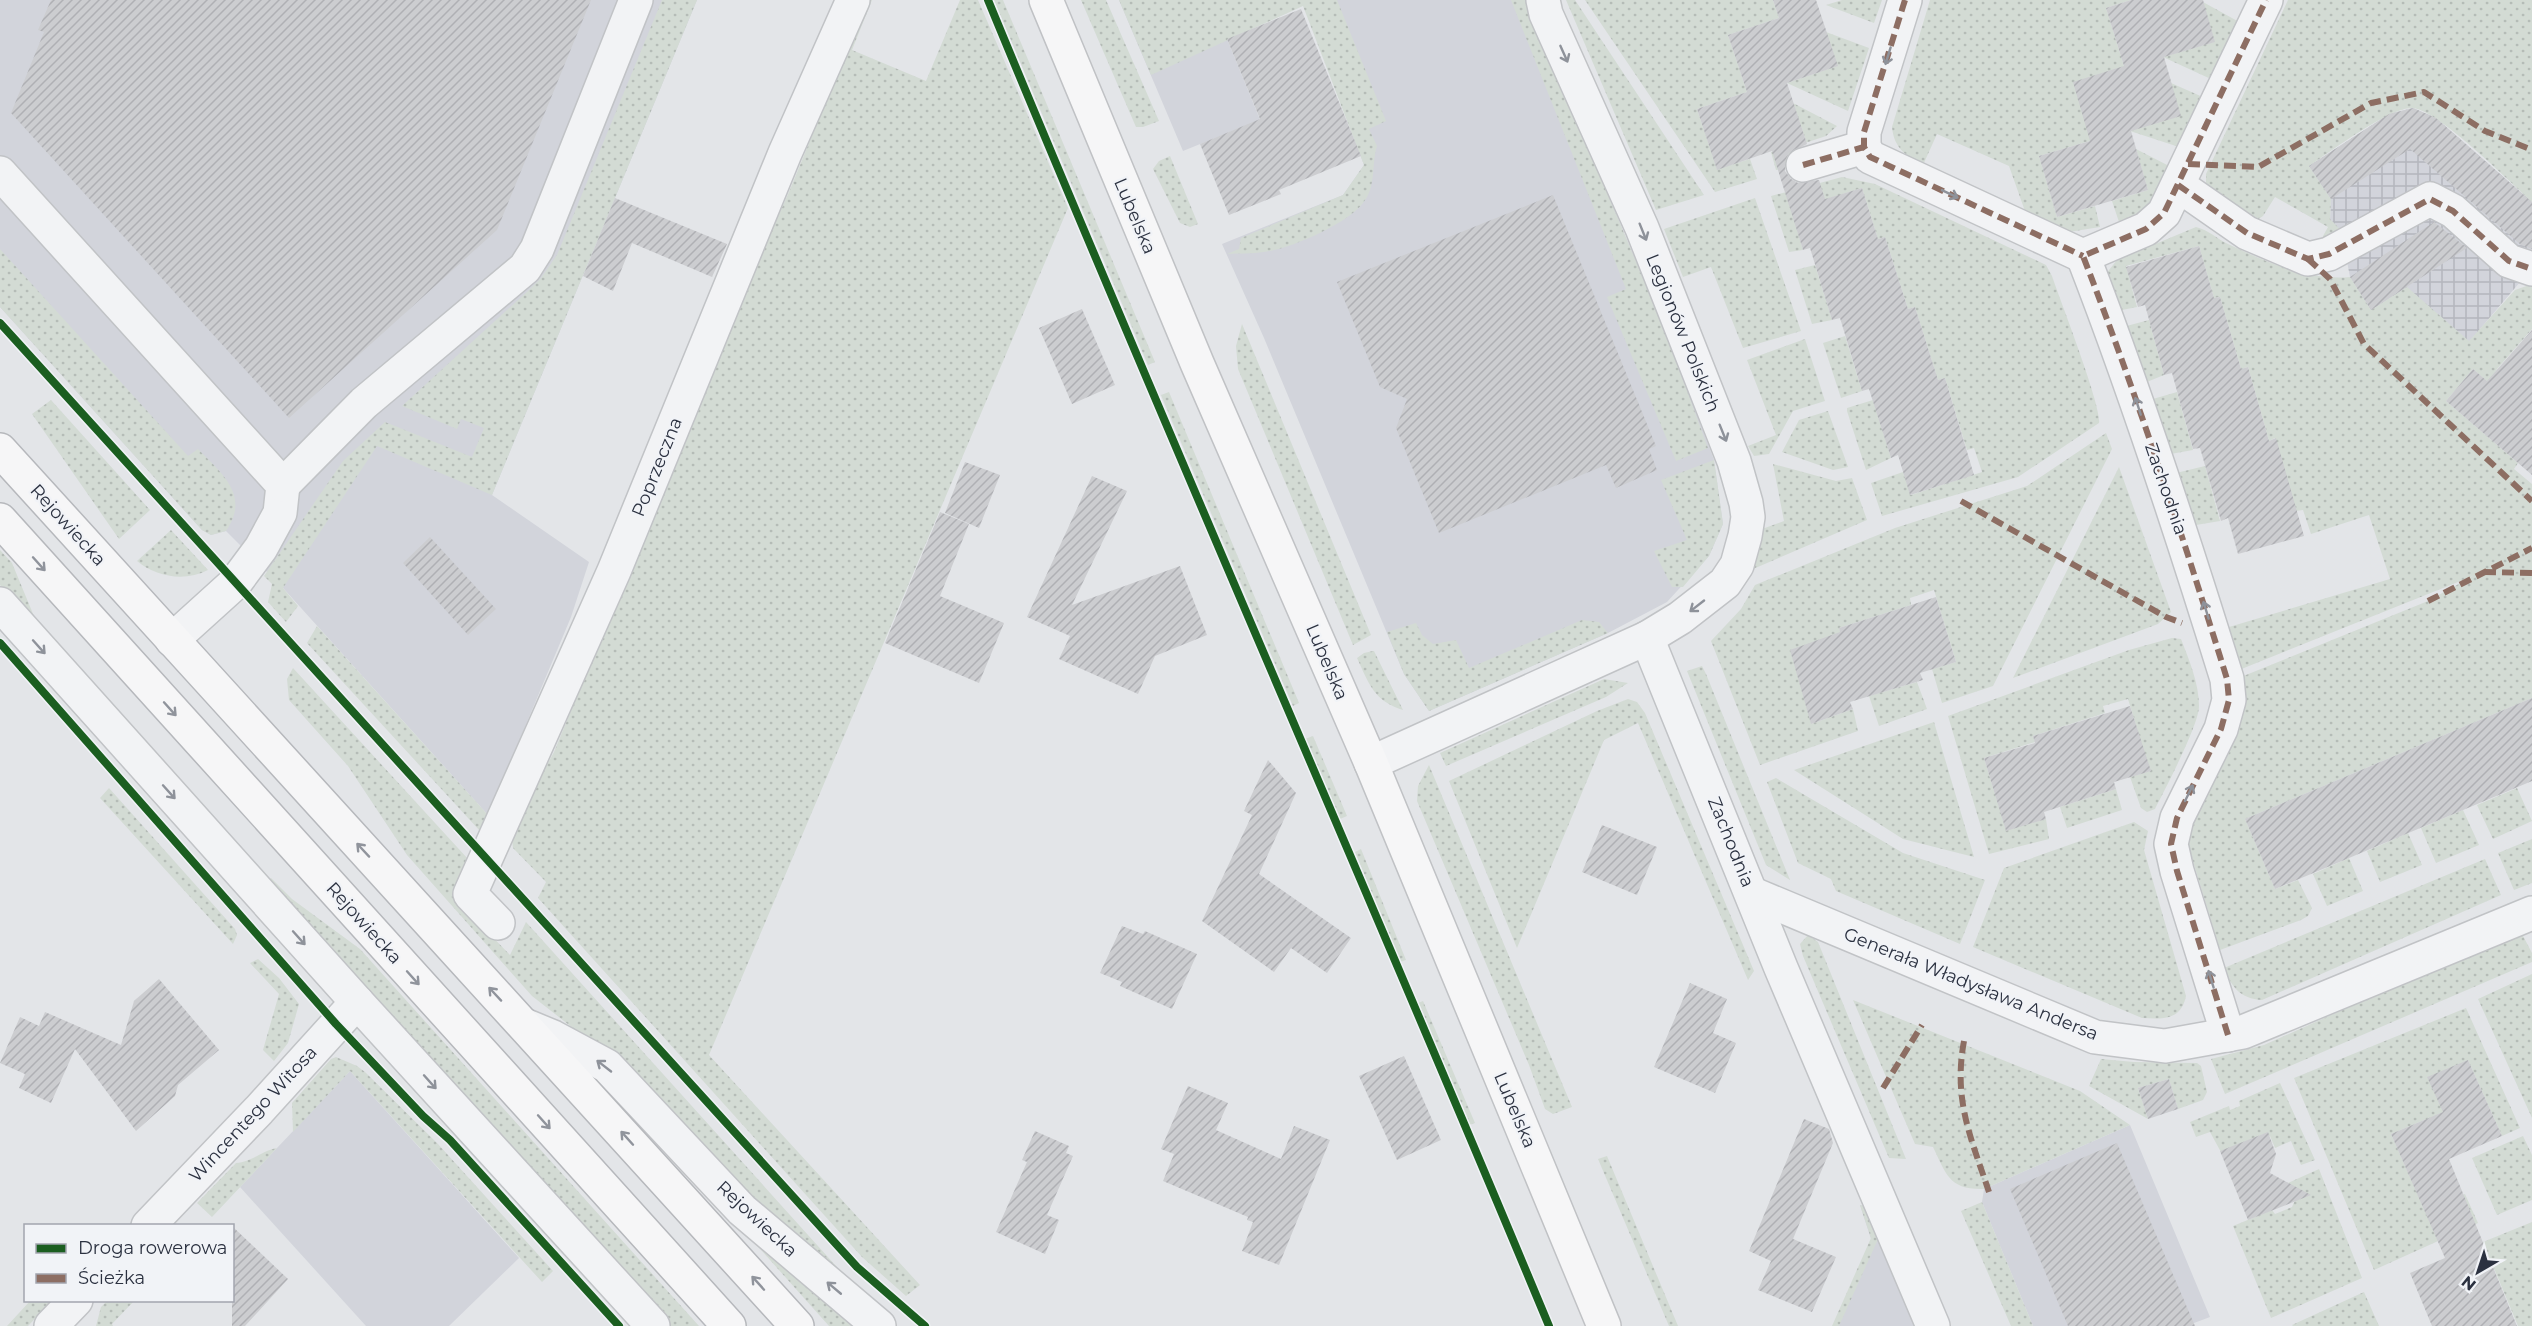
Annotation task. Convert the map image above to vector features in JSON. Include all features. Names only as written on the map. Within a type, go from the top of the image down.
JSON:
[{"type":"main road","name":"Lubelska","points":[[1046,0],[1202,374],[1371,764],[1604,1326]]},
{"type":"main road","name":"Rejowiecka","points":[[0,450],[797,1326]]},
{"type":"main road","name":"Rejowiecka","points":[[0,520],[729,1326]]},
{"type":"street","points":[[172,640],[235,583],[261,548],[280,513],[283,485],[364,403],[525,268],[537,249],[636,0]]},
{"type":"street","name":"Poprzeczna","points":[[498,923],[470,894],[614,571],[785,153],[853,0]]},
{"type":"street","name":"Legionów Polskich","points":[[1543,0],[1546,14],[1646,239],[1734,460],[1746,503],[1748,517],[1745,536],[1737,565],[1725,583],[1680,618],[1647,638]]},
{"type":"street","points":[[1905,0],[1864,132],[1864,147],[1870,158],[2083,256],[2146,229],[2164,213],[2266,0]]},
{"type":"street","points":[[1803,165],[1864,147]]},
{"type":"street","points":[[0,173],[283,485]]},
{"type":"street","points":[[2178,185],[2247,233],[2308,259],[2329,254],[2430,199],[2453,211],[2509,261],[2532,269]]},
{"type":"street","name":"Zachodnia","points":[[2083,256],[2109,322],[2184,541],[2227,679],[2229,700],[2221,729],[2176,818],[2171,844],[2176,871],[2228,1035]]},
{"type":"street","points":[[0,603],[357,1002],[653,1326]]},
{"type":"street","points":[[1371,764],[1647,638]]},
{"type":"street","name":"Zachodnia","points":[[1647,638],[1753,894],[1781,968],[1933,1326]]},
{"type":"street","name":"Generała Władysława Andersa","points":[[1753,894],[2095,1037],[2165,1046],[2243,1032],[2532,913]]},
{"type":"street","name":"Wincentego Witosa","points":[[150,1224],[259,1110],[357,1002]]},
{"type":"street","name":"Rejowiecka","points":[[524,1025],[553,1037],[606,1066],[742,1210],[879,1326]]},
{"type":"shaded area","points":[[0,0],[697,0],[492,495],[589,562],[571,617],[488,815],[283,588],[226,531],[211,535],[202,530],[0,307]]},
{"type":"shaded area","points":[[662,0],[697,0],[492,495],[377,446],[283,588],[298,606],[286,622],[268,602],[272,584],[264,576],[343,461],[385,422],[472,457],[484,428],[461,419],[457,429],[402,406],[529,290],[541,278],[557,255]]},
{"type":"shaded area","points":[[864,0],[872,0],[852,50],[926,81],[960,0],[978,0],[1068,208],[709,1055],[920,1285],[906,1296],[862,1257],[538,898],[546,882],[513,848],[511,831],[554,752],[745,289],[789,192],[818,121],[830,82]]},
{"type":"shaded area","points":[[994,0],[1003,0],[1155,362],[1148,365]]},
{"type":"shaded area","points":[[1081,0],[1106,0],[1159,121],[1136,127]]},
{"type":"shaded area","points":[[1119,0],[1526,0],[1666,333],[1714,460],[1723,524],[1709,556],[1667,602],[1608,633],[1429,711],[1404,674],[1264,338],[1222,244],[1343,195],[1364,165],[1303,1],[1227,39],[1265,132],[1242,127],[1183,151]]},
{"type":"shaded area","points":[[1119,0],[1337,0],[1386,121],[1369,129],[1377,146],[1372,182],[1363,203],[1332,227],[1303,241],[1264,252],[1227,254],[1239,249],[1241,238],[1343,195],[1364,165],[1303,6],[1151,75]]},
{"type":"shaded area","points":[[1511,0],[1526,0],[1666,333],[1708,448],[1676,461],[1607,297],[1626,289]]},
{"type":"shaded area","points":[[1566,0],[1575,0],[1704,195],[1656,210]]},
{"type":"shaded area","points":[[1585,0],[1773,0],[1779,18],[1728,35],[1747,92],[1697,109],[1717,169],[1750,159],[1757,179],[1715,192]]},
{"type":"shaded area","points":[[1842,0],[1882,0],[1874,23],[1826,5]]},
{"type":"shaded area","points":[[1930,0],[2131,0],[2106,8],[2124,66],[2090,141],[2039,156],[2057,217],[2095,206],[2100,227],[2069,232],[2026,214],[2009,166],[1937,134],[1923,165],[1898,146],[1892,127]]},
{"type":"shaded area","points":[[2288,0],[2532,0],[2532,202],[2456,134],[2425,112],[2413,108],[2390,114],[2309,166],[2331,199],[2330,219],[2340,229],[2321,247],[2317,247],[2328,227],[2275,197],[2263,216],[2254,222],[2206,186],[2206,174]]},
{"type":"shaded area","points":[[2203,2],[2241,23],[2213,80],[2163,57],[2214,42]]},
{"type":"shaded area","points":[[1826,32],[1869,48],[1848,111],[1787,83],[1837,66]]},
{"type":"shaded area","points":[[2171,83],[2205,98],[2182,148],[2130,131]]},
{"type":"shaded area","points":[[1793,103],[1837,126],[1826,136],[1796,146],[1796,160],[1790,167],[1776,170],[1771,152],[1806,141]]},
{"type":"shaded area","points":[[2413,108],[2436,118],[2532,202],[2532,268],[2469,342],[2407,288],[2371,310],[2350,277],[2341,231],[2330,219],[2331,199],[2309,166],[2389,114]]},
{"type":"shaded area","points":[[2136,149],[2173,168],[2154,203],[2141,213],[2119,222],[2112,201],[2148,190]]},
{"type":"shaded area","points":[[1170,156],[1198,224],[1190,227],[1180,223],[1153,169],[1159,161]]},
{"type":"shaded area","points":[[1842,177],[1875,184],[2046,265],[2088,376],[2099,423],[2018,477],[1882,516],[1871,483],[1903,472],[1911,495],[1982,472],[1974,448],[1967,450],[1945,378],[1938,380],[1915,307],[1908,309],[1885,237],[1878,239],[1862,188],[1791,210],[1803,250],[1789,252],[1771,196]]},
{"type":"shaded area","points":[[1755,198],[1801,331],[1743,348],[1711,267],[1683,277],[1664,229]]},
{"type":"shaded area","points":[[2196,227],[2242,251],[2287,269],[2319,276],[2350,277],[2371,310],[2407,287],[2469,341],[2515,290],[2532,284],[2532,329],[2497,369],[2489,383],[2473,369],[2446,401],[2518,463],[2514,469],[2532,484],[2532,698],[2245,819],[2275,889],[2298,880],[2312,908],[2308,916],[2301,920],[2220,950],[2188,845],[2194,821],[2229,753],[2242,718],[2245,699],[2241,677],[2428,601],[2473,576],[2239,670],[2229,645],[2229,627],[2390,579],[2369,515],[2311,534],[2303,510],[2296,511],[2275,438],[2269,441],[2248,367],[2241,369],[2220,297],[2214,298],[2199,246],[2126,266],[2137,307],[2112,312],[2105,275],[2117,260]]},
{"type":"shaded area","points":[[0,249],[188,456],[198,449],[224,476],[230,485],[235,506],[233,518],[226,531],[211,535],[202,530],[0,307]]},
{"type":"shaded area","points":[[1815,265],[1832,320],[1812,324],[1795,270]]},
{"type":"shaded area","points":[[2149,320],[2164,375],[2137,386],[2119,328]]},
{"type":"shaded area","points":[[1242,324],[1371,635],[1353,645],[1238,369],[1236,346]]},
{"type":"shaded area","points":[[1845,336],[1862,391],[1841,398],[1823,343]]},
{"type":"shaded area","points":[[1805,339],[1825,401],[1793,411],[1769,454],[1754,456],[1748,446],[1776,435],[1747,360]]},
{"type":"shaded area","points":[[1169,392],[1299,703],[1293,706],[1161,395]]},
{"type":"shaded area","points":[[2177,392],[2193,450],[2165,455],[2146,401]]},
{"type":"shaded area","points":[[51,400],[150,510],[119,539],[32,414]]},
{"type":"shaded area","points":[[1873,400],[1891,458],[1866,470],[1847,408]]},
{"type":"shaded area","points":[[1828,411],[1848,467],[1833,470],[1782,452],[1799,420]]},
{"type":"shaded area","points":[[2106,433],[2112,449],[1993,686],[1942,703],[1932,669],[1956,662],[1934,590],[1910,598],[1911,605],[1839,628],[1841,634],[1811,724],[1853,709],[1858,731],[1760,765],[1711,641],[1741,609],[1755,585],[1895,528],[2027,486]]},
{"type":"shaded area","points":[[1714,460],[1723,524],[1709,556],[1683,587],[1672,587],[1654,551],[1687,540],[1661,480]]},
{"type":"shaded area","points":[[1773,464],[1836,481],[1852,478],[1867,520],[1753,569],[1762,529],[1784,521]]},
{"type":"shaded area","points":[[2205,466],[2220,521],[2190,526],[2172,474]]},
{"type":"shaded area","points":[[2119,467],[2171,612],[2158,624],[2013,678]]},
{"type":"shaded area","points":[[171,530],[208,570],[190,576],[171,576],[153,571],[137,561]]},
{"type":"shaded area","points":[[0,550],[12,563],[38,626],[0,585]]},
{"type":"shaded area","points":[[1582,620],[1599,622],[1608,633],[1429,711],[1404,674],[1387,632],[1416,623],[1422,635],[1433,644],[1456,640],[1469,668]]},
{"type":"shaded area","points":[[317,626],[488,815],[480,831],[307,643]]},
{"type":"shaded area","points":[[2172,638],[2181,639],[2195,680],[2199,706],[2188,742],[2155,809],[2147,812],[2141,808],[2130,777],[2150,771],[2128,699],[2103,706],[2105,713],[2033,736],[2035,742],[1984,758],[2006,830],[2046,819],[2049,839],[1989,854],[1948,716],[2129,650]]},
{"type":"shaded area","points":[[1374,651],[1403,710],[1385,702],[1365,676],[1357,658],[1364,653]]},
{"type":"shaded area","points":[[1702,666],[1790,880],[1766,865],[1687,671]]},
{"type":"shaded area","points":[[293,668],[468,859],[452,895],[510,955],[526,922],[845,1276],[746,1199],[578,1032],[532,996],[407,855],[348,766],[289,700],[287,679]]},
{"type":"shaded area","points":[[1604,679],[1628,683],[1606,697],[1446,766],[1440,753]]},
{"type":"shaded area","points":[[1917,682],[1927,709],[1879,726],[1869,696]]},
{"type":"shaded area","points":[[1628,699],[1637,702],[1645,713],[1754,971],[1748,980],[1638,723],[1604,740],[1517,948],[1449,781],[1597,711]]},
{"type":"shaded area","points":[[1934,722],[1974,857],[1903,839],[1794,770]]},
{"type":"shaded area","points":[[1313,736],[1347,816],[1340,819],[1305,739]]},
{"type":"shaded area","points":[[1429,765],[1572,1107],[1553,1114],[1545,1109],[1529,1065],[1417,801],[1418,786]]},
{"type":"shaded area","points":[[1776,778],[1903,853],[1985,880],[1960,944],[1836,891],[1831,879],[1798,863],[1767,782]]},
{"type":"shaded area","points":[[109,788],[235,929],[237,935],[233,944],[100,798]]},
{"type":"shaded area","points":[[2517,788],[2532,821],[2493,839],[2477,805]]},
{"type":"shaded area","points":[[2116,789],[2122,810],[2067,828],[2060,807]]},
{"type":"shaded area","points":[[2463,810],[2479,845],[2436,863],[2421,828]]},
{"type":"shaded area","points":[[2134,822],[2148,831],[2144,850],[2186,996],[2180,1010],[2175,1014],[2163,1018],[2142,1018],[1973,947],[2004,868]]},
{"type":"shaded area","points":[[2408,833],[2422,865],[2380,882],[2367,851]]},
{"type":"shaded area","points":[[2532,839],[2532,883],[2514,890],[2498,853]]},
{"type":"shaded area","points":[[1361,849],[1406,960],[1400,962],[1355,852]]},
{"type":"shaded area","points":[[2349,858],[2363,891],[2327,906],[2313,874]]},
{"type":"shaded area","points":[[2485,859],[2501,895],[2262,1000],[2242,994],[2233,986],[2227,975],[2224,968]]},
{"type":"shaded area","points":[[271,878],[292,899],[360,949],[699,1326],[666,1326],[265,883]]},
{"type":"shaded area","points":[[2522,934],[2532,953],[2532,962],[2225,1094],[2211,1059],[2264,1045],[2423,974]]},
{"type":"shaded area","points":[[1808,935],[1818,942],[1906,1159],[1889,1158],[1803,956],[1800,944]]},
{"type":"shaded area","points":[[258,959],[279,978],[299,1004],[288,1043],[274,1061],[263,1050],[279,994],[250,963]]},
{"type":"shaded area","points":[[2532,974],[2532,1118],[2478,999]]},
{"type":"shaded area","points":[[1853,1000],[2080,1091],[2130,1125],[1984,1189],[1963,1187],[1950,1178],[1933,1147],[1915,1144]]},
{"type":"shaded area","points":[[1423,1001],[1475,1123],[1469,1125],[1418,1003]]},
{"type":"shaded area","points":[[2466,1008],[2520,1128],[2502,1136],[2468,1060],[2465,1062],[2446,1120],[2429,1118],[2391,1134],[2425,1211],[2465,1194],[2478,1223],[2374,1270],[2294,1078]]},
{"type":"shaded area","points":[[336,1057],[365,1072],[438,1144],[553,1271],[542,1282],[350,1071],[293,1132],[292,1103],[331,1059]]},
{"type":"shaded area","points":[[2101,1059],[2197,1063],[2201,1066],[2207,1092],[2203,1100],[2178,1109],[2169,1079],[2138,1088],[2148,1119],[2089,1086]]},
{"type":"shaded area","points":[[350,1071],[519,1258],[449,1326],[366,1326],[240,1187]]},
{"type":"shaded area","points":[[2280,1083],[2315,1160],[2301,1165],[2291,1141],[2275,1148],[2270,1136],[2263,1134],[2222,1154],[2210,1132],[2196,1137],[2190,1122],[2229,1106],[2230,1110],[2240,1106],[2239,1101]]},
{"type":"shaded area","points":[[2130,1125],[2210,1317],[2186,1326],[2033,1326],[1982,1202],[1984,1189]]},
{"type":"shaded area","points":[[2523,1136],[2532,1155],[2532,1200],[2497,1215],[2472,1158]]},
{"type":"shaded area","points":[[277,1148],[212,1217],[197,1203],[236,1163],[247,1161]]},
{"type":"shaded area","points":[[1607,1156],[1678,1326],[1669,1326],[1598,1159]]},
{"type":"shaded area","points":[[2319,1169],[2362,1278],[2271,1318],[2233,1226],[2272,1210],[2275,1214],[2292,1207],[2295,1200],[2288,1183]]},
{"type":"shaded area","points":[[1982,1202],[2033,1326],[2011,1326],[1961,1211]]},
{"type":"shaded area","points":[[1860,1205],[1864,1206],[1916,1326],[1834,1326],[1872,1242]]},
{"type":"shaded area","points":[[1860,1205],[1864,1206],[1879,1237],[1839,1326],[1832,1326],[1871,1238]]},
{"type":"shaded area","points":[[2532,1222],[2532,1326],[2518,1326],[2483,1242]]},
{"type":"shaded area","points":[[753,1241],[865,1326],[829,1326]]},
{"type":"shaded area","points":[[2364,1292],[2379,1326],[2292,1325]]},
{"type":"shaded area","points":[[29,1302],[51,1302],[28,1326],[7,1326]]},
{"type":"shaded area","points":[[106,1302],[133,1302],[112,1324],[113,1326],[96,1326],[101,1307]]},
{"type":"building","points":[[51,0],[591,0],[497,230],[289,418],[11,113],[44,32],[38,30]]},
{"type":"building","points":[[1773,0],[1816,0],[1838,66],[1787,83],[1807,144],[1789,153],[1785,161],[1785,171],[1791,179],[1798,183],[1819,180],[1825,199],[1862,188],[1878,239],[1885,237],[1908,309],[1915,307],[1938,380],[1945,378],[1974,475],[1910,495],[1898,455],[1891,458],[1869,389],[1862,391],[1840,318],[1832,320],[1810,248],[1803,250],[1772,151],[1717,170],[1697,109],[1747,92],[1728,35],[1779,18]]},
{"type":"building","points":[[2131,0],[2203,0],[2215,42],[2164,57],[2181,116],[2131,131],[2148,190],[2057,217],[2039,156],[2090,141],[2073,82],[2124,66],[2106,8]]},
{"type":"building","points":[[1301,9],[1361,156],[1279,190],[1281,194],[1229,215],[1200,144],[1260,119],[1227,39]]},
{"type":"building","points":[[2413,108],[2436,118],[2532,202],[2532,249],[2521,245],[2410,149],[2331,199],[2309,166],[2389,114]]},
{"type":"building","points":[[1553,195],[1656,446],[1649,449],[1657,470],[1616,488],[1606,465],[1439,533],[1396,428],[1407,399],[1380,387],[1337,282]]},
{"type":"building","points":[[615,198],[727,244],[712,277],[632,243],[613,291],[583,276]]},
{"type":"building","points":[[2434,222],[2467,248],[2371,310],[2350,277]]},
{"type":"building","points":[[2199,246],[2214,298],[2220,297],[2241,369],[2248,367],[2269,441],[2276,438],[2304,536],[2238,554],[2228,518],[2221,521],[2200,448],[2193,449],[2172,373],[2164,375],[2145,305],[2138,307],[2126,267]]},
{"type":"building","points":[[1082,309],[1115,385],[1072,404],[1039,328]]},
{"type":"building","points":[[2532,330],[2532,475],[2446,401],[2473,369],[2487,381]]},
{"type":"building","points":[[965,462],[1000,475],[979,528],[945,513]]},
{"type":"building","points":[[1092,476],[1127,491],[1072,605],[1180,566],[1207,635],[1155,656],[1138,694],[1059,659],[1070,636],[1027,617]]},
{"type":"building","points":[[940,512],[969,524],[940,596],[1004,623],[979,683],[885,643]]},
{"type":"building","points":[[430,537],[496,609],[468,635],[403,563]]},
{"type":"building","points":[[1936,597],[1956,662],[1920,673],[1923,680],[1850,702],[1853,709],[1811,724],[1790,650],[1840,632],[1839,628]]},
{"type":"building","points":[[2532,698],[2532,781],[2275,889],[2245,819]]},
{"type":"building","points":[[2130,706],[2151,771],[2114,782],[2116,789],[2044,812],[2046,819],[2006,831],[1984,758],[2035,743],[2033,736]]},
{"type":"building","points":[[1268,760],[1296,793],[1259,874],[1351,938],[1327,973],[1291,948],[1274,972],[1202,921],[1252,815],[1244,811]]},
{"type":"building","points":[[1602,825],[1657,847],[1637,895],[1582,872]]},
{"type":"building","points":[[1122,926],[1143,934],[1145,931],[1197,954],[1172,1009],[1120,986],[1122,982],[1100,973]]},
{"type":"building","points":[[159,979],[219,1050],[178,1085],[175,1096],[136,1131],[75,1049],[51,1103],[19,1088],[25,1074],[0,1063],[20,1017],[39,1026],[45,1012],[121,1045],[134,1001]]},
{"type":"building","points":[[1690,983],[1727,999],[1713,1033],[1736,1043],[1715,1093],[1654,1067]]},
{"type":"building","points":[[1404,1056],[1441,1140],[1397,1160],[1359,1076]]},
{"type":"building","points":[[2468,1060],[2502,1136],[2449,1159],[2517,1326],[2432,1326],[2410,1273],[2445,1258],[2391,1134],[2443,1112],[2427,1077]]},
{"type":"building","points":[[2169,1079],[2178,1109],[2148,1119],[2138,1088]]},
{"type":"building","points":[[1188,1086],[1228,1103],[1216,1130],[1281,1159],[1294,1126],[1330,1140],[1279,1265],[1242,1251],[1253,1222],[1247,1220],[1248,1217],[1163,1181],[1174,1154],[1161,1149]]},
{"type":"building","points":[[1804,1119],[1829,1129],[1833,1143],[1793,1239],[1836,1257],[1812,1312],[1758,1290],[1771,1261],[1749,1251]]},
{"type":"building","points":[[1035,1131],[1069,1146],[1066,1153],[1073,1156],[1047,1215],[1059,1220],[1045,1254],[996,1232],[1027,1162],[1022,1160]]},
{"type":"building","points":[[2268,1132],[2276,1154],[2270,1173],[2311,1195],[2248,1220],[2220,1151]]},
{"type":"building","points":[[2117,1143],[2195,1326],[2068,1326],[2010,1189]]},
{"type":"building","points":[[234,1228],[288,1279],[245,1326],[232,1326]]},
{"type":"marked path","points":[[1905,0],[1864,132],[1864,147],[1870,157],[2083,256]]},
{"type":"marked path","points":[[2228,1035],[2177,871],[2171,844],[2177,818],[2221,729],[2229,700],[2227,679],[2159,466],[2083,256],[2146,229],[2164,213],[2266,0]]},
{"type":"marked path","points":[[2188,164],[2258,167],[2371,103],[2424,92],[2485,131],[2532,150]]},
{"type":"marked path","points":[[1803,165],[1864,147]]},
{"type":"marked path","points":[[2178,185],[2247,233],[2308,259],[2329,254],[2430,199],[2453,211],[2509,261],[2532,269]]},
{"type":"marked path","points":[[2308,259],[2330,279],[2364,344],[2532,501]]},
{"type":"marked path","points":[[1961,501],[2166,617],[2182,623]]},
{"type":"marked path","points":[[2428,601],[2532,548]]},
{"type":"marked path","points":[[2484,572],[2532,573]]},
{"type":"marked path","points":[[1883,1088],[1922,1025]]},
{"type":"marked path","points":[[1964,1041],[1961,1062],[1962,1100],[1970,1136],[1989,1192]]},
{"type":"cycle path","points":[[988,0],[1549,1326]]},
{"type":"cycle path","points":[[0,323],[857,1267],[925,1326]]},
{"type":"cycle path","points":[[0,643],[336,1024],[423,1116],[450,1140],[619,1326]]}]
